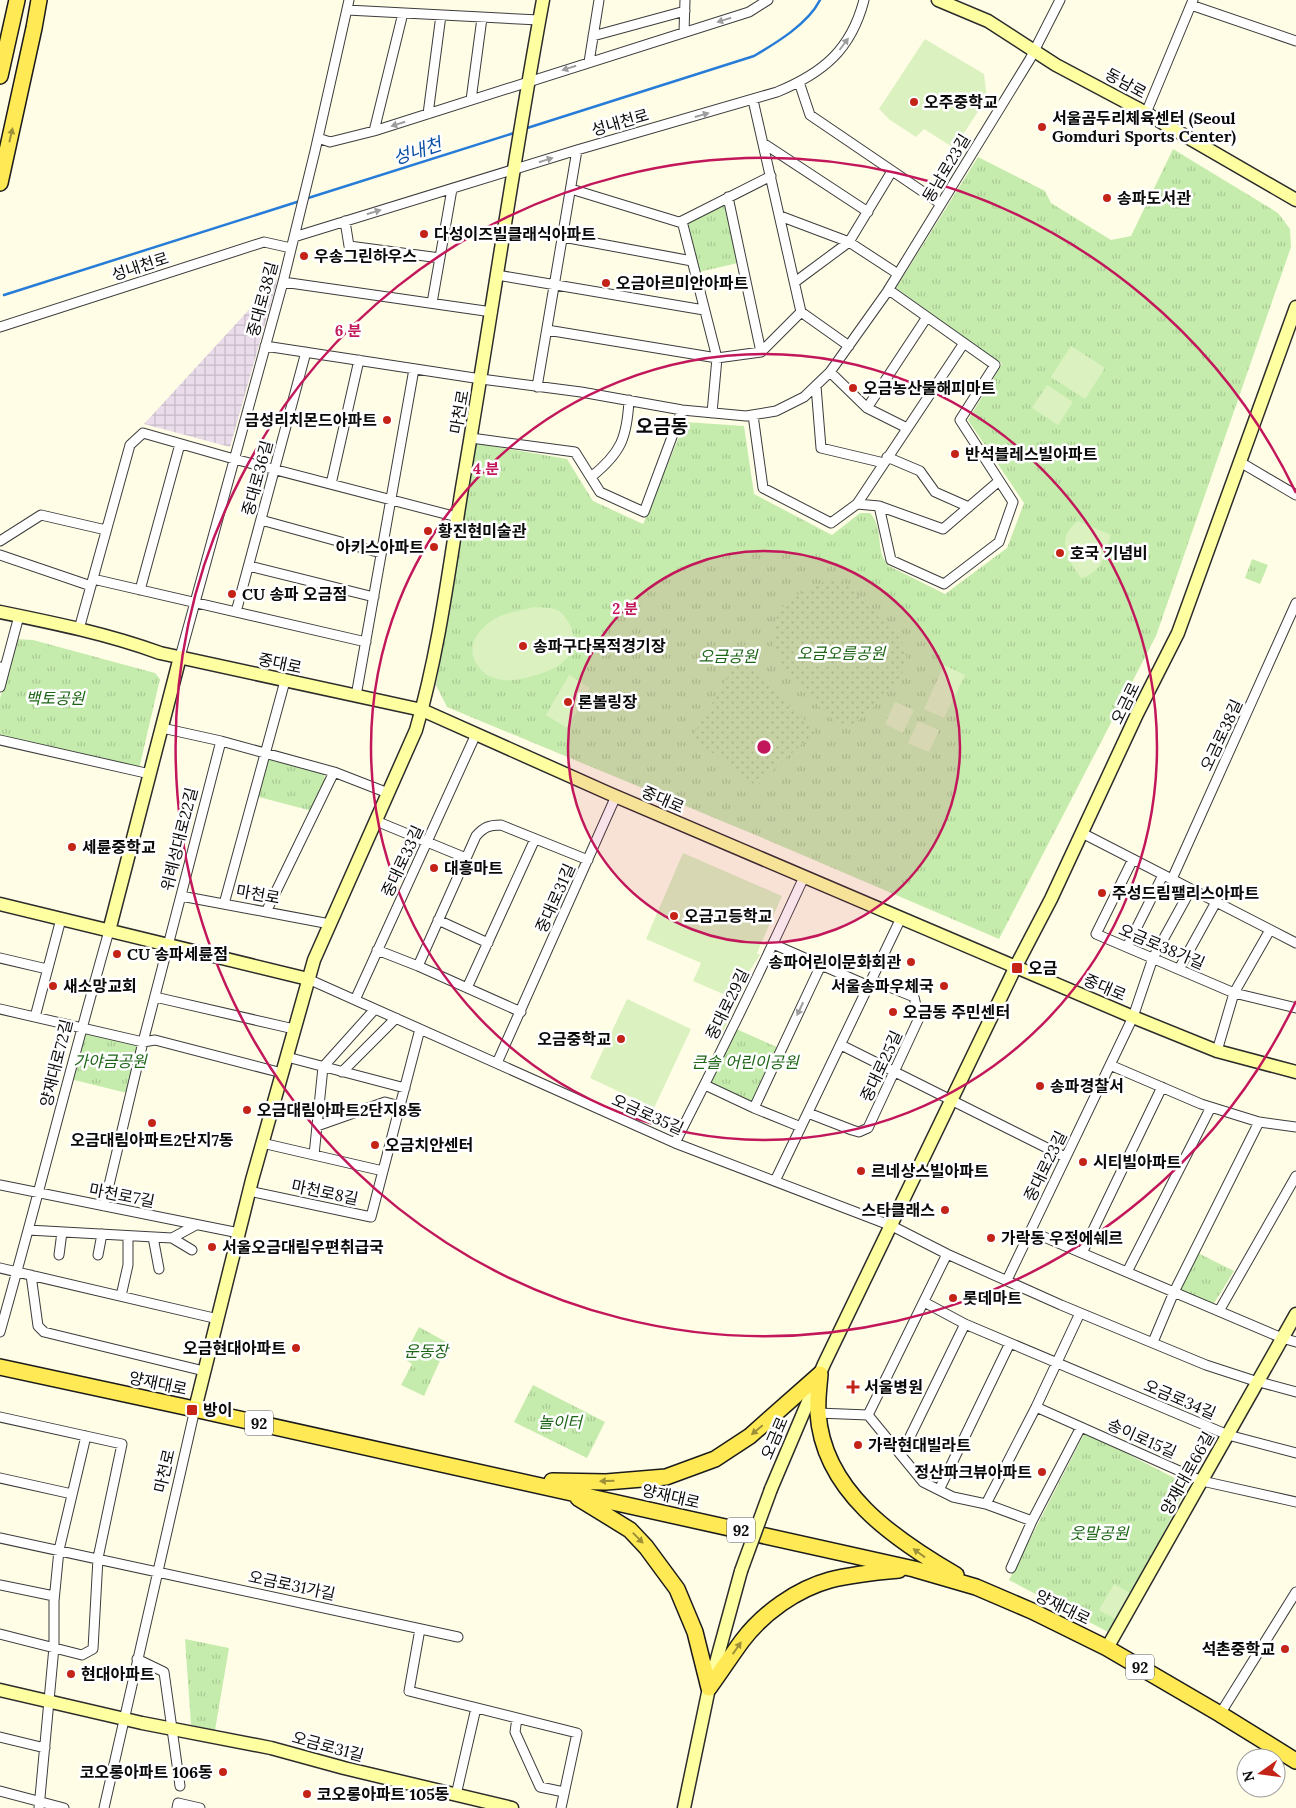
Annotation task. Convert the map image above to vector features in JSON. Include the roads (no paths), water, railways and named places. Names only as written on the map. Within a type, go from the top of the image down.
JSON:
[{"type":"main road","points":[[0,76],[17,0]]},
{"type":"main road","points":[[0,183],[39,0]]},
{"type":"main road","name":"마천로","points":[[195,1409],[249,1191],[314,960],[416,730],[422,710],[442,611],[543,0]]},
{"type":"main road","name":"동남로","points":[[938,0],[988,21],[1056,64],[1146,113],[1296,200]]},
{"type":"main road","name":"오금로","points":[[684,1808],[709,1688],[742,1571],[771,1489],[820,1374],[1016,966],[1046,908],[1137,714],[1178,633],[1296,307]]},
{"type":"main road","name":"중대로","points":[[0,612],[79,629],[180,657],[422,710],[616,796],[1133,1017],[1217,1051],[1296,1072]]},
{"type":"main road","name":"양재대로72길","points":[[109,931],[180,657]]},
{"type":"main road","points":[[0,904],[308,979]]},
{"type":"main road","name":"양재대로66길","points":[[1107,1648],[1296,1314]]},
{"type":"main road","name":"양재대로","points":[[0,1367],[914,1568],[976,1587],[1032,1611],[1107,1648],[1296,1761]]},
{"type":"main road","points":[[820,1374],[818,1413],[823,1443],[835,1473],[852,1496],[880,1524],[927,1558],[976,1587]]},
{"type":"main road","points":[[518,1481],[606,1482],[666,1477],[715,1459],[750,1436],[820,1374]]},
{"type":"main road","points":[[569,1492],[630,1530],[646,1547],[677,1589],[695,1632],[709,1688]]},
{"type":"main road","points":[[709,1688],[743,1639],[770,1612],[798,1594],[829,1580],[914,1568]]},
{"type":"main road","name":"오금로31길","points":[[0,1690],[172,1730],[272,1748],[344,1768],[456,1795],[473,1804],[512,1808]]},
{"type":"street","name":"중대로38길","points":[[180,657],[283,282],[349,0]]},
{"type":"street","points":[[589,62],[599,0]]},
{"type":"street","points":[[684,32],[685,0]]},
{"type":"street","points":[[318,138],[330,142],[374,131],[749,12],[768,0]]},
{"type":"street","name":"성내천로","points":[[294,235],[452,189],[514,168],[777,92],[800,82],[832,58],[847,42],[859,18],[864,0]]},
{"type":"street","name":"동남로23길","points":[[265,346],[629,400],[682,410],[746,416],[776,411],[804,397],[830,372],[889,290],[1034,50],[1060,0]]},
{"type":"street","points":[[1146,113],[1192,3],[1296,41]]},
{"type":"street","points":[[347,10],[540,20]]},
{"type":"street","points":[[593,36],[685,11]]},
{"type":"street","points":[[374,131],[403,13]]},
{"type":"street","points":[[428,114],[441,16]]},
{"type":"street","points":[[471,100],[482,18]]},
{"type":"street","points":[[800,82],[810,115],[941,204]]},
{"type":"street","points":[[753,100],[802,312],[849,346]]},
{"type":"street","points":[[764,143],[868,212]]},
{"type":"street","points":[[537,386],[577,150]]},
{"type":"street","points":[[795,282],[849,242],[892,171]]},
{"type":"street","points":[[571,189],[682,222],[771,176]]},
{"type":"street","points":[[432,303],[452,189]]},
{"type":"street","points":[[728,198],[762,352]]},
{"type":"street","points":[[780,216],[849,242],[898,274]]},
{"type":"street","points":[[345,221],[349,246],[440,258]]},
{"type":"street","points":[[682,222],[717,358],[712,413]]},
{"type":"street","points":[[563,238],[692,261]]},
{"type":"street","name":"성내천로","points":[[0,327],[264,242],[290,248]]},
{"type":"street","points":[[497,275],[704,310]]},
{"type":"street","points":[[283,282],[492,312]]},
{"type":"street","points":[[879,506],[891,560],[944,584],[999,542],[1012,502],[960,420],[995,364],[889,290]]},
{"type":"street","points":[[547,330],[717,358],[762,352],[802,312]]},
{"type":"street","points":[[867,408],[927,317]]},
{"type":"street","points":[[753,415],[763,488],[831,523],[857,504],[964,343]]},
{"type":"street","name":"중대로36길","points":[[236,612],[306,352]]},
{"type":"street","points":[[330,484],[359,360]]},
{"type":"street","points":[[356,696],[414,369]]},
{"type":"street","points":[[830,372],[867,408],[907,428]]},
{"type":"street","points":[[816,386],[821,448],[886,460],[920,471],[935,492],[969,507]]},
{"type":"street","points":[[591,477],[615,455],[623,441],[629,400]]},
{"type":"street","points":[[471,438],[575,452],[600,492],[644,512],[682,410]]},
{"type":"street","points":[[79,629],[130,445],[143,433],[234,459],[457,517]]},
{"type":"street","points":[[140,590],[180,444]]},
{"type":"street","points":[[1240,462],[1296,495]]},
{"type":"street","points":[[857,504],[879,506],[943,528],[999,481]]},
{"type":"street","points":[[0,540],[41,515],[106,530]]},
{"type":"street","points":[[261,520],[381,553]]},
{"type":"street","points":[[0,555],[92,583],[140,590],[366,642]]},
{"type":"street","points":[[249,566],[374,597]]},
{"type":"street","name":"오금로38길","points":[[1126,947],[1167,877],[1296,602]]},
{"type":"street","points":[[0,687],[2,668],[19,616]]},
{"type":"street","points":[[224,904],[285,681]]},
{"type":"street","points":[[162,728],[221,741],[334,772],[388,793]]},
{"type":"street","name":"중대로33길","points":[[356,1000],[476,734]]},
{"type":"street","points":[[0,740],[150,774]]},
{"type":"street","name":"위례성대로22길","points":[[104,1206],[143,1042],[221,741]]},
{"type":"street","points":[[266,912],[334,772]]},
{"type":"street","name":"중대로31길","points":[[497,1063],[616,796]]},
{"type":"street","points":[[376,821],[466,858]]},
{"type":"street","points":[[418,966],[476,836],[482,828],[490,825],[501,825],[588,860]]},
{"type":"street","points":[[1082,833],[1296,943]]},
{"type":"street","points":[[467,988],[535,839]]},
{"type":"street","name":"오금로38가길","points":[[1133,859],[1096,934],[1234,993],[1295,1005]]},
{"type":"street","name":"중대로29길","points":[[675,1143],[705,1085],[804,877]]},
{"type":"street","points":[[1152,958],[1191,889]]},
{"type":"street","name":"마천로","points":[[181,896],[330,924]]},
{"type":"street","points":[[1179,969],[1216,902]]},
{"type":"street","points":[[775,1181],[902,918]]},
{"type":"street","points":[[35,1017],[61,919]]},
{"type":"street","points":[[438,920],[488,943]]},
{"type":"street","points":[[1217,1051],[1234,993],[1270,930]]},
{"type":"street","name":"양재대로72길","points":[[0,1332],[109,931]]},
{"type":"street","name":"중대로25길","points":[[773,944],[821,965],[914,997],[917,1006],[919,1018],[868,1128],[859,1132],[808,1113]]},
{"type":"street","points":[[377,950],[418,966],[521,1012]]},
{"type":"street","points":[[0,958],[47,969]]},
{"type":"street","name":"중대로23길","points":[[1007,1280],[1133,1017],[1152,958]]},
{"type":"street","points":[[754,1108],[821,965]]},
{"type":"street","name":"오금로35길","points":[[308,979],[675,1143],[892,1226],[948,1254],[1007,1280],[1206,1364],[1257,1382],[1296,1392]]},
{"type":"street","points":[[155,997],[294,1029]]},
{"type":"street","points":[[0,1009],[82,1026],[143,1042],[155,1040],[282,1074]]},
{"type":"street","points":[[314,1155],[323,1067],[375,1009]]},
{"type":"street","points":[[342,1072],[396,1018]]},
{"type":"street","name":"마천로8길","points":[[249,1191],[371,1217],[420,1029]]},
{"type":"street","points":[[841,1044],[1066,1158]]},
{"type":"street","points":[[286,1057],[405,1088]]},
{"type":"street","points":[[1110,1065],[1211,1107],[1259,1122],[1296,1127]]},
{"type":"street","points":[[705,1085],[801,1127]]},
{"type":"street","points":[[1082,1253],[1162,1087]]},
{"type":"street","points":[[317,1126],[385,1102],[400,1106]]},
{"type":"street","points":[[1127,1272],[1211,1107]]},
{"type":"street","points":[[1153,1342],[1174,1292],[1259,1122]]},
{"type":"street","points":[[262,1143],[383,1171]]},
{"type":"street","points":[[1219,1311],[1296,1176]]},
{"type":"street","name":"마천로7길","points":[[0,1185],[239,1234]]},
{"type":"street","points":[[172,1238],[196,1225]]},
{"type":"street","points":[[28,1230],[172,1238],[192,1250]]},
{"type":"street","points":[[1030,1231],[1282,1338],[1296,1342]]},
{"type":"street","points":[[59,1255],[62,1232]]},
{"type":"street","points":[[98,1255],[102,1234]]},
{"type":"street","points":[[121,1296],[128,1266],[128,1236]]},
{"type":"street","points":[[153,1237],[159,1269]]},
{"type":"street","points":[[868,1415],[948,1254]]},
{"type":"street","points":[[0,1268],[218,1319]]},
{"type":"street","points":[[32,1275],[38,1326],[44,1332],[204,1371]]},
{"type":"street","name":"오금로34길","points":[[924,1302],[965,1324],[1228,1435],[1296,1453]]},
{"type":"street","points":[[986,1504],[1036,1407],[1080,1312]]},
{"type":"street","points":[[901,1455],[965,1324]]},
{"type":"street","points":[[939,1490],[1010,1343]]},
{"type":"street","name":"송이로15길","points":[[1036,1407],[1202,1481],[1296,1502]]},
{"type":"street","name":"마천로","points":[[104,1808],[195,1409]]},
{"type":"street","points":[[818,1413],[868,1415],[923,1482],[953,1497],[986,1504],[1032,1521]]},
{"type":"street","points":[[0,1417],[122,1444],[98,1558],[94,1649],[82,1655],[0,1634]]},
{"type":"street","points":[[1011,1568],[1032,1521],[1081,1427]]},
{"type":"street","points":[[39,1805],[54,1647],[54,1596],[59,1550],[86,1436]]},
{"type":"street","points":[[0,1478],[72,1494]]},
{"type":"street","name":"오금로31가길","points":[[0,1538],[458,1637]]},
{"type":"street","points":[[0,1585],[54,1596]]},
{"type":"street","points":[[1220,1714],[1296,1592]]},
{"type":"street","points":[[420,1629],[409,1691],[577,1733],[560,1808]]},
{"type":"street","points":[[137,1659],[164,1672],[180,1786]]},
{"type":"street","points":[[456,1795],[476,1708]]},
{"type":"street","points":[[517,1718],[515,1732],[540,1787],[564,1792]]},
{"type":"street","points":[[0,1738],[45,1748]]},
{"type":"street","points":[[0,1791],[39,1805],[64,1808]]},
{"type":"street","points":[[177,1806],[200,1808]]},
{"type":"waterway","name":"성내천","points":[[524,129],[754,56],[800,25],[815,9],[820,0]]},
{"type":"waterway","name":"성내천","points":[[305,199],[517,132]]},
{"type":"waterway","name":"성내천","points":[[4,295],[300,201]]},
{"type":"place","name":"오주중학교","points":[[914,102]]},
{"type":"place","name":"서울곰두리체육센터 (Seoul Gomduri Sports Center)","points":[[1042,127]]},
{"type":"place","name":"송파도서관","points":[[1107,198]]},
{"type":"place","name":"다성이즈빌클래식아파트","points":[[424,234]]},
{"type":"place","name":"우송그린하우스","points":[[304,256]]},
{"type":"place","name":"오금아르미안아파트","points":[[606,283]]},
{"type":"place","name":"오금농산물해피마트","points":[[853,388]]},
{"type":"place","name":"금성리치몬드아파트","points":[[387,420]]},
{"type":"place","name":"반석블레스빌아파트","points":[[955,454]]},
{"type":"place","name":"황진현미술관","points":[[428,531]]},
{"type":"place","name":"아키스아파트","points":[[434,547]]},
{"type":"place","name":"호국 기념비","points":[[1060,553]]},
{"type":"place","name":"CU 송파 오금점","points":[[232,594]]},
{"type":"place","name":"송파구다목적경기장","points":[[523,646]]},
{"type":"place","name":"론볼링장","points":[[568,702]]},
{"type":"place","name":"세륜중학교","points":[[72,847]]},
{"type":"place","name":"대흥마트","points":[[434,868]]},
{"type":"place","name":"주성드림팰리스아파트","points":[[1102,893]]},
{"type":"place","name":"오금고등학교","points":[[674,916]]},
{"type":"place","name":"CU 송파세륜점","points":[[117,954]]},
{"type":"place","name":"송파어린이문화회관","points":[[911,962]]},
{"type":"place","name":"오금","points":[[1017,968]]},
{"type":"place","name":"새소망교회","points":[[53,986]]},
{"type":"place","name":"서울송파우체국","points":[[944,986]]},
{"type":"place","name":"오금동 주민센터","points":[[893,1012]]},
{"type":"place","name":"오금중학교","points":[[621,1039]]},
{"type":"place","name":"송파경찰서","points":[[1040,1086]]},
{"type":"place","name":"오금대림아파트2단지8동","points":[[247,1110]]},
{"type":"place","name":"오금대림아파트2단지7동","points":[[152,1123]]},
{"type":"place","name":"오금치안센터","points":[[375,1145]]},
{"type":"place","name":"시티빌아파트","points":[[1083,1162]]},
{"type":"place","name":"르네상스빌아파트","points":[[861,1171]]},
{"type":"place","name":"스타클래스","points":[[945,1210]]},
{"type":"place","name":"가락동 우정에쉐르","points":[[991,1238]]},
{"type":"place","name":"서울오금대림우편취급국","points":[[212,1247]]},
{"type":"place","name":"롯데마트","points":[[953,1298]]},
{"type":"place","name":"오금현대아파트","points":[[296,1348]]},
{"type":"place","name":"서울병원","points":[[853,1387]]},
{"type":"place","name":"방이","points":[[192,1410]]},
{"type":"place","name":"가락현대빌라트","points":[[858,1445]]},
{"type":"place","name":"정산파크뷰아파트","points":[[1042,1472]]},
{"type":"place","name":"석촌중학교","points":[[1285,1649]]},
{"type":"place","name":"현대아파트","points":[[71,1674]]},
{"type":"place","name":"코오롱아파트 106동","points":[[223,1772]]},
{"type":"place","name":"코오롱아파트 105동","points":[[307,1794]]},
{"type":"district","name":"오금동","points":[[662,426]]},
{"type":"park label","name":"오금오름공원","points":[[841,653]]},
{"type":"park label","name":"오금공원","points":[[728,656]]},
{"type":"park label","name":"백토공원","points":[[55,698]]},
{"type":"park label","name":"가야금공원","points":[[110,1061]]},
{"type":"park label","name":"큰솔 어린이공원","points":[[745,1062]]},
{"type":"park label","name":"운동장","points":[[426,1351]]},
{"type":"park label","name":"놀이터","points":[[560,1422]]},
{"type":"park label","name":"웃말공원","points":[[1099,1533]]}]
